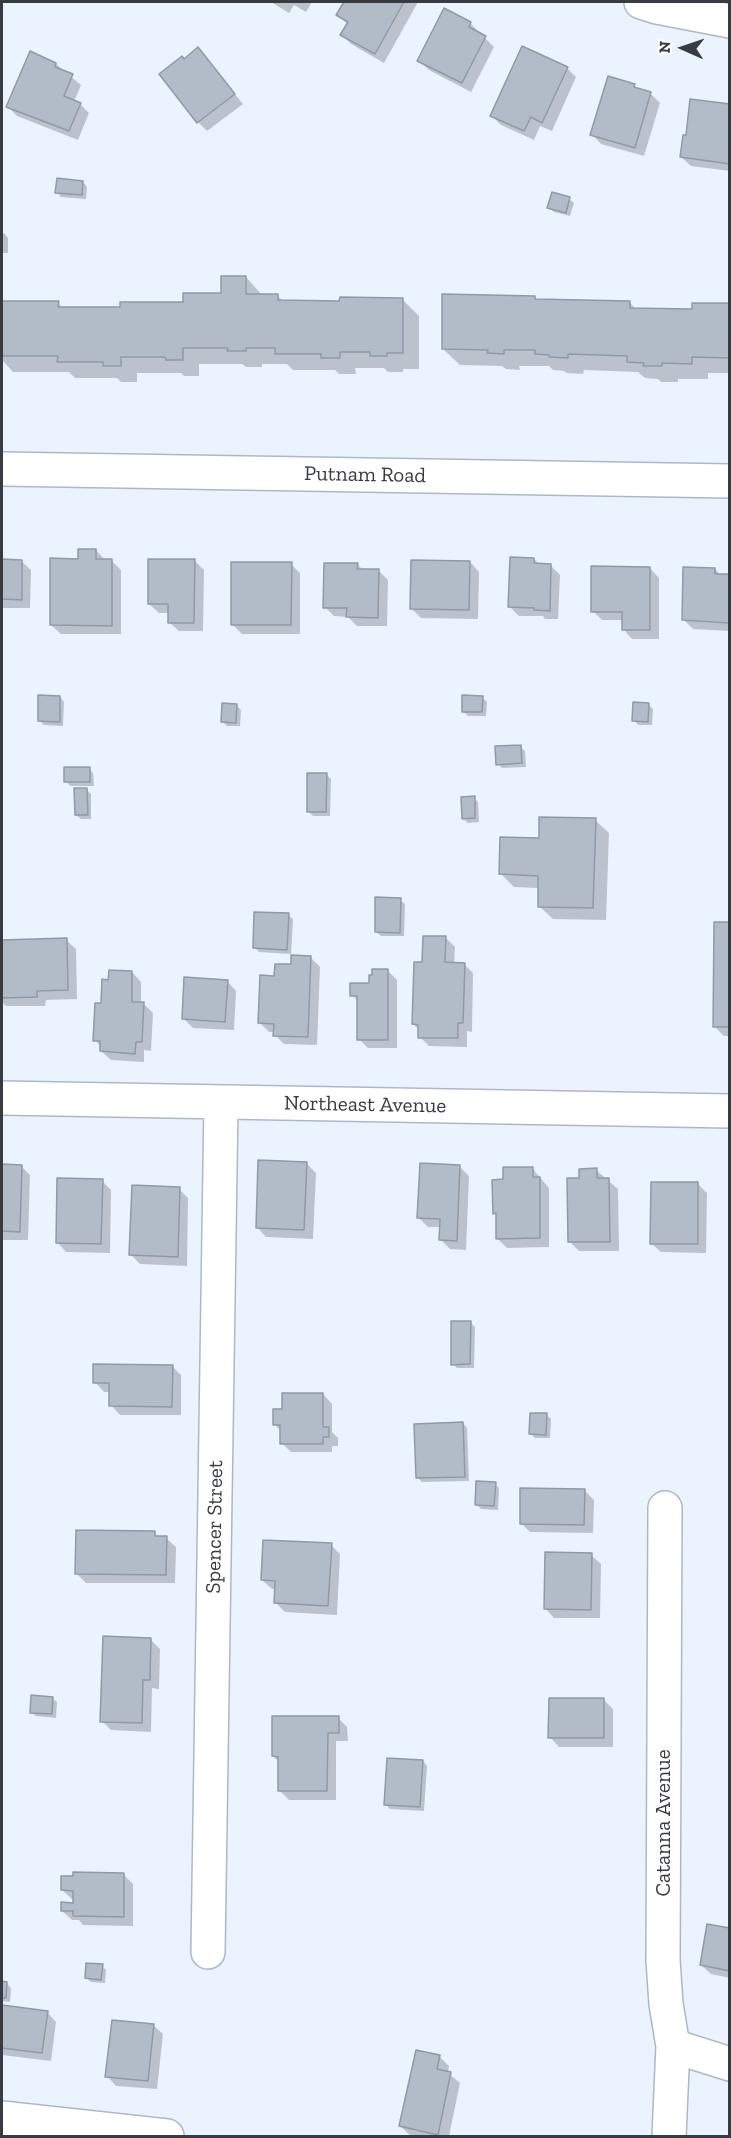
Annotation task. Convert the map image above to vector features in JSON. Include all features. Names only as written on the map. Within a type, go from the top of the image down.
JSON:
[{"type":"street","points":[[641,2],[729,21]]},
{"type":"street","name":"Putnam Road","points":[[2,469],[729,482]]},
{"type":"street","name":"Northeast Avenue","points":[[2,1098],[729,1111]]},
{"type":"street","name":"Spencer Street","points":[[208,1952],[221,1102]]},
{"type":"street","name":"Catanna Avenue","points":[[666,1508],[663,1960],[666,2004],[673,2046],[669,2136]]},
{"type":"street","points":[[673,2046],[729,2064]]},
{"type":"street","points":[[2,2118],[167,2136]]},
{"type":"building","points":[[344,2],[404,2],[375,54],[340,35],[348,22],[336,15]]},
{"type":"building","points":[[444,8],[471,22],[469,27],[486,36],[462,83],[417,61]]},
{"type":"building","points":[[522,46],[568,67],[542,123],[531,117],[524,131],[490,116]]},
{"type":"building","points":[[198,47],[235,94],[197,123],[159,74],[182,56],[184,59]]},
{"type":"building","points":[[30,51],[56,63],[55,67],[73,74],[64,96],[81,103],[69,131],[6,107]]},
{"type":"building","points":[[608,76],[635,84],[634,87],[651,92],[635,148],[590,135]]},
{"type":"building","points":[[690,99],[730,104],[730,164],[680,157],[683,135],[686,135]]},
{"type":"building","points":[[57,178],[83,181],[82,195],[55,193]]},
{"type":"building","points":[[552,192],[570,197],[566,213],[547,208]]},
{"type":"building","points":[[221,276],[246,276],[246,294],[278,294],[278,300],[339,301],[340,297],[403,298],[403,353],[370,356],[370,352],[340,352],[340,358],[321,358],[321,354],[275,354],[275,348],[246,348],[246,351],[227,351],[228,348],[183,348],[183,360],[166,360],[165,357],[121,357],[121,366],[103,366],[103,362],[57,362],[58,356],[2,356],[2,301],[59,301],[58,307],[120,307],[120,302],[183,302],[183,293],[221,293]]},
{"type":"building","points":[[442,294],[630,301],[630,308],[692,309],[692,303],[730,303],[730,358],[692,357],[692,364],[662,363],[662,366],[643,366],[644,363],[627,362],[627,356],[568,354],[568,358],[535,354],[535,350],[504,350],[504,354],[487,353],[488,350],[442,349]]},
{"type":"building","points":[[78,549],[96,549],[96,559],[112,559],[112,626],[50,625],[50,558],[78,559]]},
{"type":"building","points":[[510,557],[534,558],[534,563],[551,564],[550,611],[508,607]]},
{"type":"building","points":[[2,559],[22,560],[22,600],[2,599]]},
{"type":"building","points":[[148,559],[195,559],[194,623],[168,623],[168,604],[148,604]]},
{"type":"building","points":[[411,560],[470,561],[469,610],[410,609]]},
{"type":"building","points":[[231,562],[292,562],[291,625],[231,625]]},
{"type":"building","points":[[324,563],[358,563],[357,569],[379,569],[378,618],[346,617],[347,608],[323,608]]},
{"type":"building","points":[[591,566],[650,567],[650,630],[622,630],[622,612],[591,612]]},
{"type":"building","points":[[683,567],[715,568],[715,574],[730,574],[730,623],[682,620]]},
{"type":"building","points":[[38,695],[60,696],[60,722],[38,721]]},
{"type":"building","points":[[462,695],[483,696],[482,712],[462,712]]},
{"type":"building","points":[[633,702],[649,703],[648,722],[632,721]]},
{"type":"building","points":[[222,703],[237,704],[236,723],[221,722]]},
{"type":"building","points":[[521,745],[522,763],[496,765],[495,746]]},
{"type":"building","points":[[64,767],[90,767],[90,782],[64,782]]},
{"type":"building","points":[[307,773],[327,773],[326,812],[307,812]]},
{"type":"building","points":[[74,788],[87,788],[88,815],[75,815]]},
{"type":"building","points":[[475,796],[475,818],[462,819],[461,797]]},
{"type":"building","points":[[539,817],[596,818],[593,908],[538,907],[538,876],[499,874],[500,837],[539,838]]},
{"type":"building","points":[[375,897],[401,898],[400,933],[375,932]]},
{"type":"building","points":[[254,912],[289,913],[287,950],[253,948]]},
{"type":"building","points":[[714,922],[730,922],[730,1027],[713,1027]]},
{"type":"building","points":[[423,936],[446,936],[445,962],[465,963],[463,1023],[458,1023],[458,1038],[418,1038],[418,1025],[412,1024],[414,962],[422,962]]},
{"type":"building","points":[[67,938],[68,990],[37,991],[37,997],[2,998],[2,940]]},
{"type":"building","points":[[291,955],[311,956],[308,1037],[273,1036],[274,1024],[258,1023],[260,975],[274,976],[275,964],[291,964]]},
{"type":"building","points":[[372,969],[388,969],[388,1040],[357,1040],[357,996],[350,996],[350,983],[369,983]]},
{"type":"building","points":[[109,970],[132,971],[132,1002],[144,1002],[142,1042],[136,1042],[135,1054],[100,1051],[100,1041],[93,1041],[95,1003],[101,1003],[102,979],[108,980]]},
{"type":"building","points":[[184,977],[228,980],[225,1022],[182,1019]]},
{"type":"building","points":[[258,1160],[307,1162],[304,1230],[256,1228]]},
{"type":"building","points":[[420,1163],[460,1165],[457,1241],[439,1240],[440,1219],[417,1218]]},
{"type":"building","points":[[2,1164],[22,1165],[20,1232],[2,1231]]},
{"type":"building","points":[[503,1167],[533,1167],[533,1177],[540,1177],[540,1238],[496,1239],[492,1180],[503,1179]]},
{"type":"building","points":[[597,1168],[597,1178],[609,1178],[610,1242],[568,1242],[567,1178],[579,1178],[579,1169]]},
{"type":"building","points":[[57,1178],[103,1179],[101,1244],[56,1243]]},
{"type":"building","points":[[651,1182],[698,1182],[698,1244],[650,1244]]},
{"type":"building","points":[[132,1185],[180,1187],[178,1257],[129,1255]]},
{"type":"building","points":[[451,1321],[471,1321],[470,1364],[451,1365]]},
{"type":"building","points":[[93,1364],[173,1365],[172,1407],[109,1406],[109,1383],[93,1383]]},
{"type":"building","points":[[282,1393],[323,1393],[323,1427],[329,1427],[329,1437],[323,1437],[323,1444],[280,1444],[280,1425],[273,1425],[273,1409],[282,1409]]},
{"type":"building","points":[[530,1413],[547,1413],[546,1435],[529,1434]]},
{"type":"building","points":[[463,1422],[465,1477],[416,1478],[414,1424]]},
{"type":"building","points":[[476,1481],[496,1482],[494,1506],[475,1505]]},
{"type":"building","points":[[520,1488],[585,1489],[584,1525],[520,1524]]},
{"type":"building","points":[[76,1530],[155,1531],[155,1536],[167,1536],[166,1575],[75,1574]]},
{"type":"building","points":[[263,1540],[332,1543],[328,1606],[274,1603],[275,1581],[261,1580]]},
{"type":"building","points":[[545,1552],[592,1553],[591,1610],[544,1609]]},
{"type":"building","points":[[103,1636],[151,1638],[150,1680],[143,1680],[142,1723],[100,1722]]},
{"type":"building","points":[[31,1695],[53,1697],[52,1714],[30,1713]]},
{"type":"building","points":[[549,1698],[604,1698],[604,1738],[548,1738]]},
{"type":"building","points":[[272,1716],[339,1716],[339,1733],[328,1733],[327,1791],[278,1791],[278,1757],[272,1756]]},
{"type":"building","points":[[387,1758],[423,1760],[420,1807],[384,1805]]},
{"type":"building","points":[[73,1872],[124,1873],[124,1917],[73,1916],[73,1911],[61,1911],[61,1902],[73,1903],[73,1891],[61,1890],[61,1876],[73,1876]]},
{"type":"building","points":[[707,1924],[730,1928],[730,1971],[700,1965]]},
{"type":"building","points":[[86,1963],[103,1964],[101,1980],[85,1978]]},
{"type":"building","points":[[2,1981],[7,1982],[6,1998],[2,1998]]},
{"type":"building","points":[[2,2005],[48,2011],[42,2053],[2,2048]]},
{"type":"building","points":[[112,2020],[154,2024],[148,2081],[105,2077]]},
{"type":"building","points":[[416,2050],[440,2055],[437,2069],[451,2072],[438,2135],[399,2126]]}]
